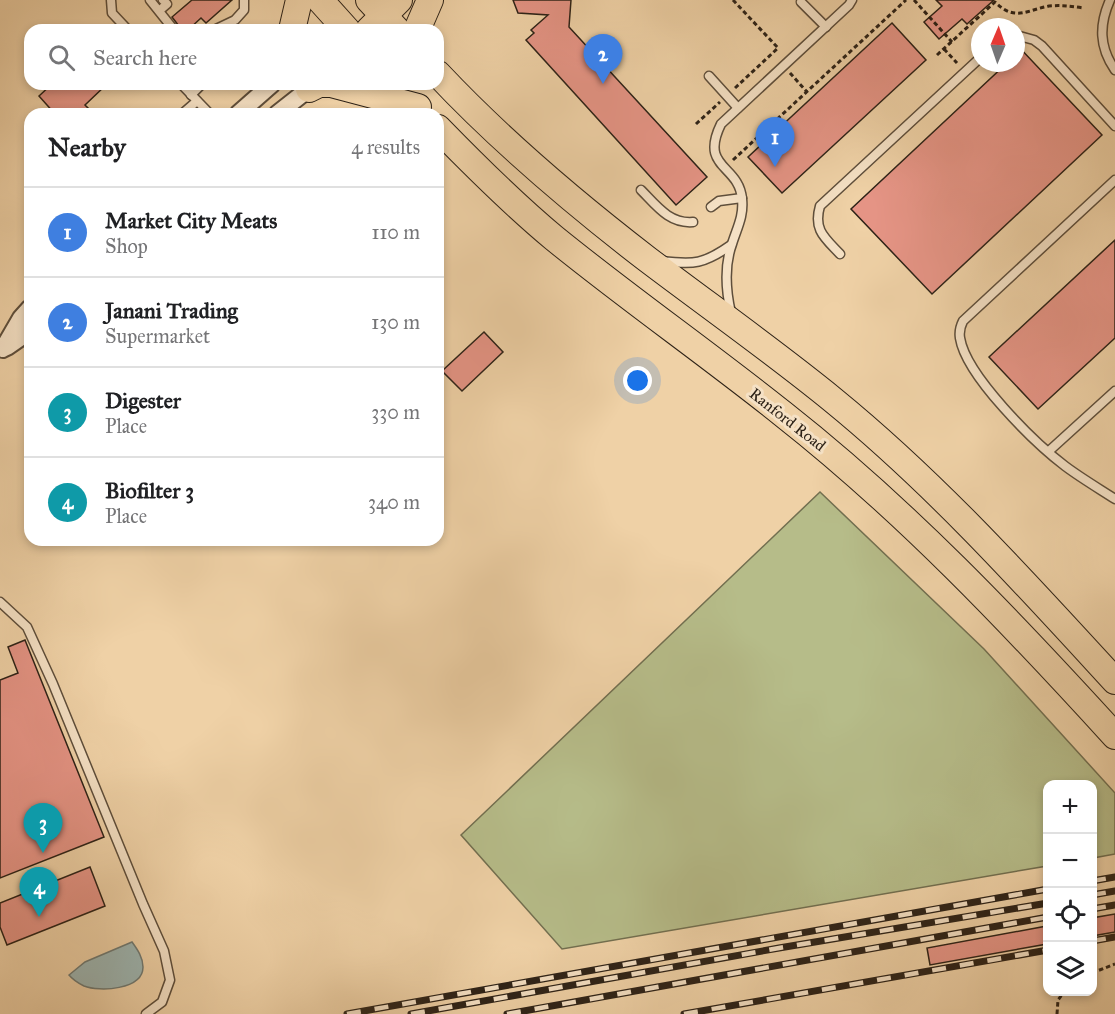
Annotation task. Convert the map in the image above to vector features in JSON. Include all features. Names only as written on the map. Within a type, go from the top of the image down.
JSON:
[{"type":"main road","points":[[293,24],[299,0]]},
{"type":"main road","points":[[320,0],[337,24]]},
{"type":"main road","points":[[342,24],[362,0]]},
{"type":"main road","points":[[420,24],[430,0]]},
{"type":"main road","points":[[444,80],[487,124],[564,193],[833,400],[932,489],[1033,592],[1115,681]]},
{"type":"main road","points":[[351,90],[412,108]]},
{"type":"main road","points":[[403,90],[419,108]]},
{"type":"main road","name":"Ranford Road","points":[[444,134],[514,203],[553,237],[660,322],[783,413],[842,463],[927,540],[1011,622],[1115,736]]},
{"type":"street","points":[[245,108],[264,90]]},
{"type":"street","points":[[285,108],[308,90]]},
{"type":"street","points":[[24,315],[3,349],[24,336]]},
{"type":"lane","points":[[111,0],[112,13],[122,24]]},
{"type":"lane","points":[[150,0],[170,24]]},
{"type":"lane","points":[[160,10],[167,4],[163,0]]},
{"type":"lane","points":[[227,24],[236,20],[244,10],[244,0]]},
{"type":"lane","points":[[734,323],[727,294],[731,245],[743,212],[742,198],[737,183],[717,159],[713,148],[714,137],[721,124],[852,0]]},
{"type":"lane","points":[[1110,0],[1104,15],[1102,37],[1105,54],[1115,70]]},
{"type":"lane","points":[[801,2],[826,27]]},
{"type":"lane","points":[[1025,36],[1042,46],[1115,126]]},
{"type":"lane","points":[[840,254],[822,235],[817,225],[820,206],[971,66]]},
{"type":"lane","points":[[709,76],[738,108]]},
{"type":"lane","points":[[184,108],[189,91]]},
{"type":"lane","points":[[189,91],[205,108]]},
{"type":"lane","points":[[1115,180],[963,321],[959,336],[965,355],[985,385],[1018,421],[1065,465],[1115,499]]},
{"type":"lane","points":[[641,190],[671,218],[681,223],[693,222]]},
{"type":"lane","points":[[711,207],[719,201],[742,198]]},
{"type":"lane","points":[[647,259],[688,264],[701,262],[731,245]]},
{"type":"lane","points":[[1049,451],[1115,391]]},
{"type":"lane","points":[[0,602],[27,627],[164,951],[170,980],[162,1002],[146,1014]]},
{"type":"path","points":[[696,124],[778,48],[733,0]]},
{"type":"path","points":[[724,168],[906,0]]},
{"type":"path","points":[[914,0],[952,42]]},
{"type":"path","points":[[937,56],[995,2],[1005,11],[1017,14],[1065,5],[1083,8]]},
{"type":"path","points":[[944,49],[965,72]]},
{"type":"path","points":[[1097,971],[1115,964]]},
{"type":"path","points":[[1057,1014],[1058,1000],[1061,996]]},
{"type":"green space","points":[[820,492],[984,649],[1115,793],[1115,854],[1097,857],[1097,780],[1043,780],[1043,867],[562,949],[461,835]]},
{"type":"water","points":[[132,942],[143,963],[141,975],[136,981],[119,987],[100,989],[84,986],[69,975],[85,962]]},
{"type":"building","points":[[192,0],[232,0],[206,23],[201,18],[194,24],[177,24],[172,17]]},
{"type":"building","points":[[513,0],[571,0],[569,27],[707,177],[676,205],[526,40],[534,33],[531,30],[548,15],[518,13]]},
{"type":"building","points":[[936,0],[994,0],[971,18],[967,24],[962,19],[939,39],[924,22],[942,6]]},
{"type":"building","points":[[892,23],[926,60],[782,193],[748,157]]},
{"type":"building","points":[[1025,54],[1102,135],[932,294],[851,209],[997,72],[1025,72]]},
{"type":"building","points":[[46,90],[101,90],[85,105],[88,108],[50,108],[39,96]]},
{"type":"building","points":[[1115,240],[1115,338],[1038,409],[989,357]]},
{"type":"building","points":[[484,332],[503,352],[462,391],[444,373],[444,369]]},
{"type":"building","points":[[25,640],[104,837],[0,878],[0,680],[18,673],[8,647]]},
{"type":"building","points":[[90,867],[105,906],[7,945],[0,927],[0,903]]},
{"type":"building","points":[[1115,914],[1115,932],[1097,935],[1097,917]]},
{"type":"building","points":[[1043,927],[1043,945],[930,965],[927,948]]},
{"type":"railway","points":[[1097,880],[1115,877]]},
{"type":"railway","points":[[347,1014],[1043,890]]},
{"type":"railway","points":[[1097,894],[1115,891]]},
{"type":"railway","points":[[411,1014],[779,948],[1043,904]]},
{"type":"railway","points":[[1097,908],[1115,905]]},
{"type":"railway","points":[[507,1014],[1043,918]]},
{"type":"railway","points":[[1097,940],[1115,937]]},
{"type":"railway","points":[[684,1014],[1043,951]]},
{"type":"place","name":"Janani Trading","points":[[603,84]]},
{"type":"place","name":"Market City Meats","points":[[775,167]]},
{"type":"place","name":"Digester","points":[[43,853]]},
{"type":"place","name":"Biofilter 3","points":[[39,917]]}]
